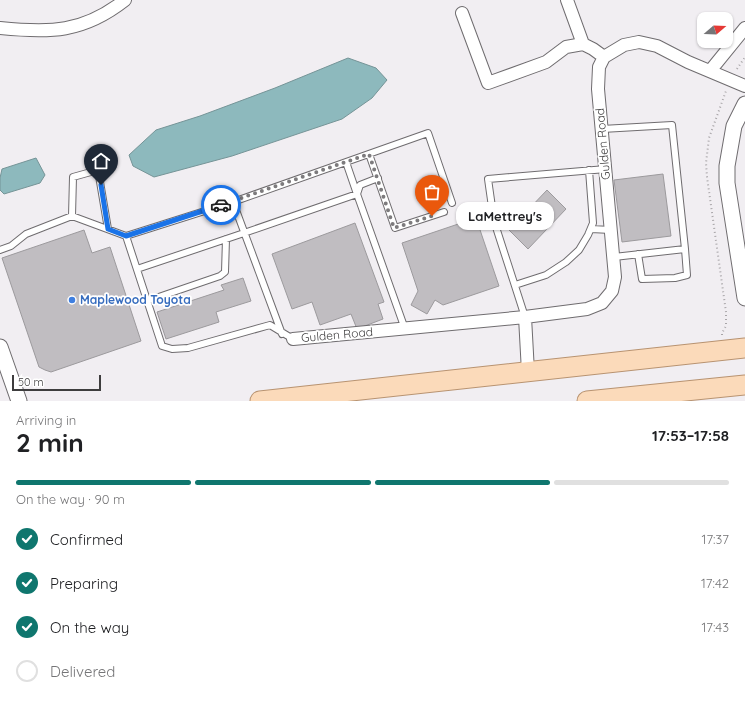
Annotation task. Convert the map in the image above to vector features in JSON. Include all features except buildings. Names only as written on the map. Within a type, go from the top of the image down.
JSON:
[{"type":"main road","points":[[260,401],[528,372],[724,342],[745,348]]},
{"type":"main road","points":[[587,401],[745,385]]},
{"type":"street","points":[[0,28],[45,32],[62,30],[103,16],[124,0]]},
{"type":"street","points":[[567,0],[583,44]]},
{"type":"street","points":[[462,13],[488,83],[546,62],[566,47],[583,44],[604,57],[624,45],[639,42],[657,46],[745,86]]},
{"type":"street","points":[[710,71],[745,28]]},
{"type":"street","name":"Gulden Road","points":[[287,336],[405,329],[525,317],[587,309],[602,304],[612,291],[615,277],[598,89],[599,68],[604,57]]},
{"type":"street","points":[[745,104],[734,126],[726,166],[727,183],[745,298]]},
{"type":"street","points":[[525,317],[528,372]]},
{"type":"street","points":[[0,347],[19,401]]},
{"type":"lane","points":[[602,129],[672,125],[687,275],[675,278],[642,279],[638,254]]},
{"type":"lane","points":[[0,250],[11,246],[26,234],[72,216],[126,236],[233,202],[428,133],[452,203]]},
{"type":"lane","points":[[369,154],[394,228],[444,212]]},
{"type":"lane","points":[[346,162],[405,329]]},
{"type":"lane","points":[[525,317],[494,222],[488,179],[606,169]]},
{"type":"lane","points":[[72,216],[73,176],[98,170],[108,229]]},
{"type":"lane","points":[[515,285],[546,275],[566,262],[578,250],[593,223],[589,170]]},
{"type":"lane","points":[[357,194],[360,185],[378,178]]},
{"type":"lane","points":[[137,268],[357,194]]},
{"type":"lane","points":[[233,202],[244,233],[287,336]]},
{"type":"lane","points":[[590,229],[611,230]]},
{"type":"lane","points":[[126,236],[162,346],[172,349],[188,348],[270,325],[287,336]]},
{"type":"lane","points":[[147,301],[220,276],[225,272],[226,239]]},
{"type":"lane","points":[[614,257],[685,249]]},
{"type":"water","points":[[348,58],[376,68],[387,80],[372,98],[342,119],[232,156],[154,177],[133,166],[129,155],[156,130],[200,116],[275,88]]},
{"type":"water","points":[[36,158],[45,175],[40,183],[4,194],[0,190],[2,169]]},
{"type":"way so far","points":[[221,205],[369,154],[394,228],[432,216]]},
{"type":"place","name":"LaMettrey's","points":[[432,216]]},
{"type":"place","name":"Maplewood Toyota","points":[[72,300]]},
{"type":"route","points":[[101,185],[108,229],[126,236],[221,205]]}]
